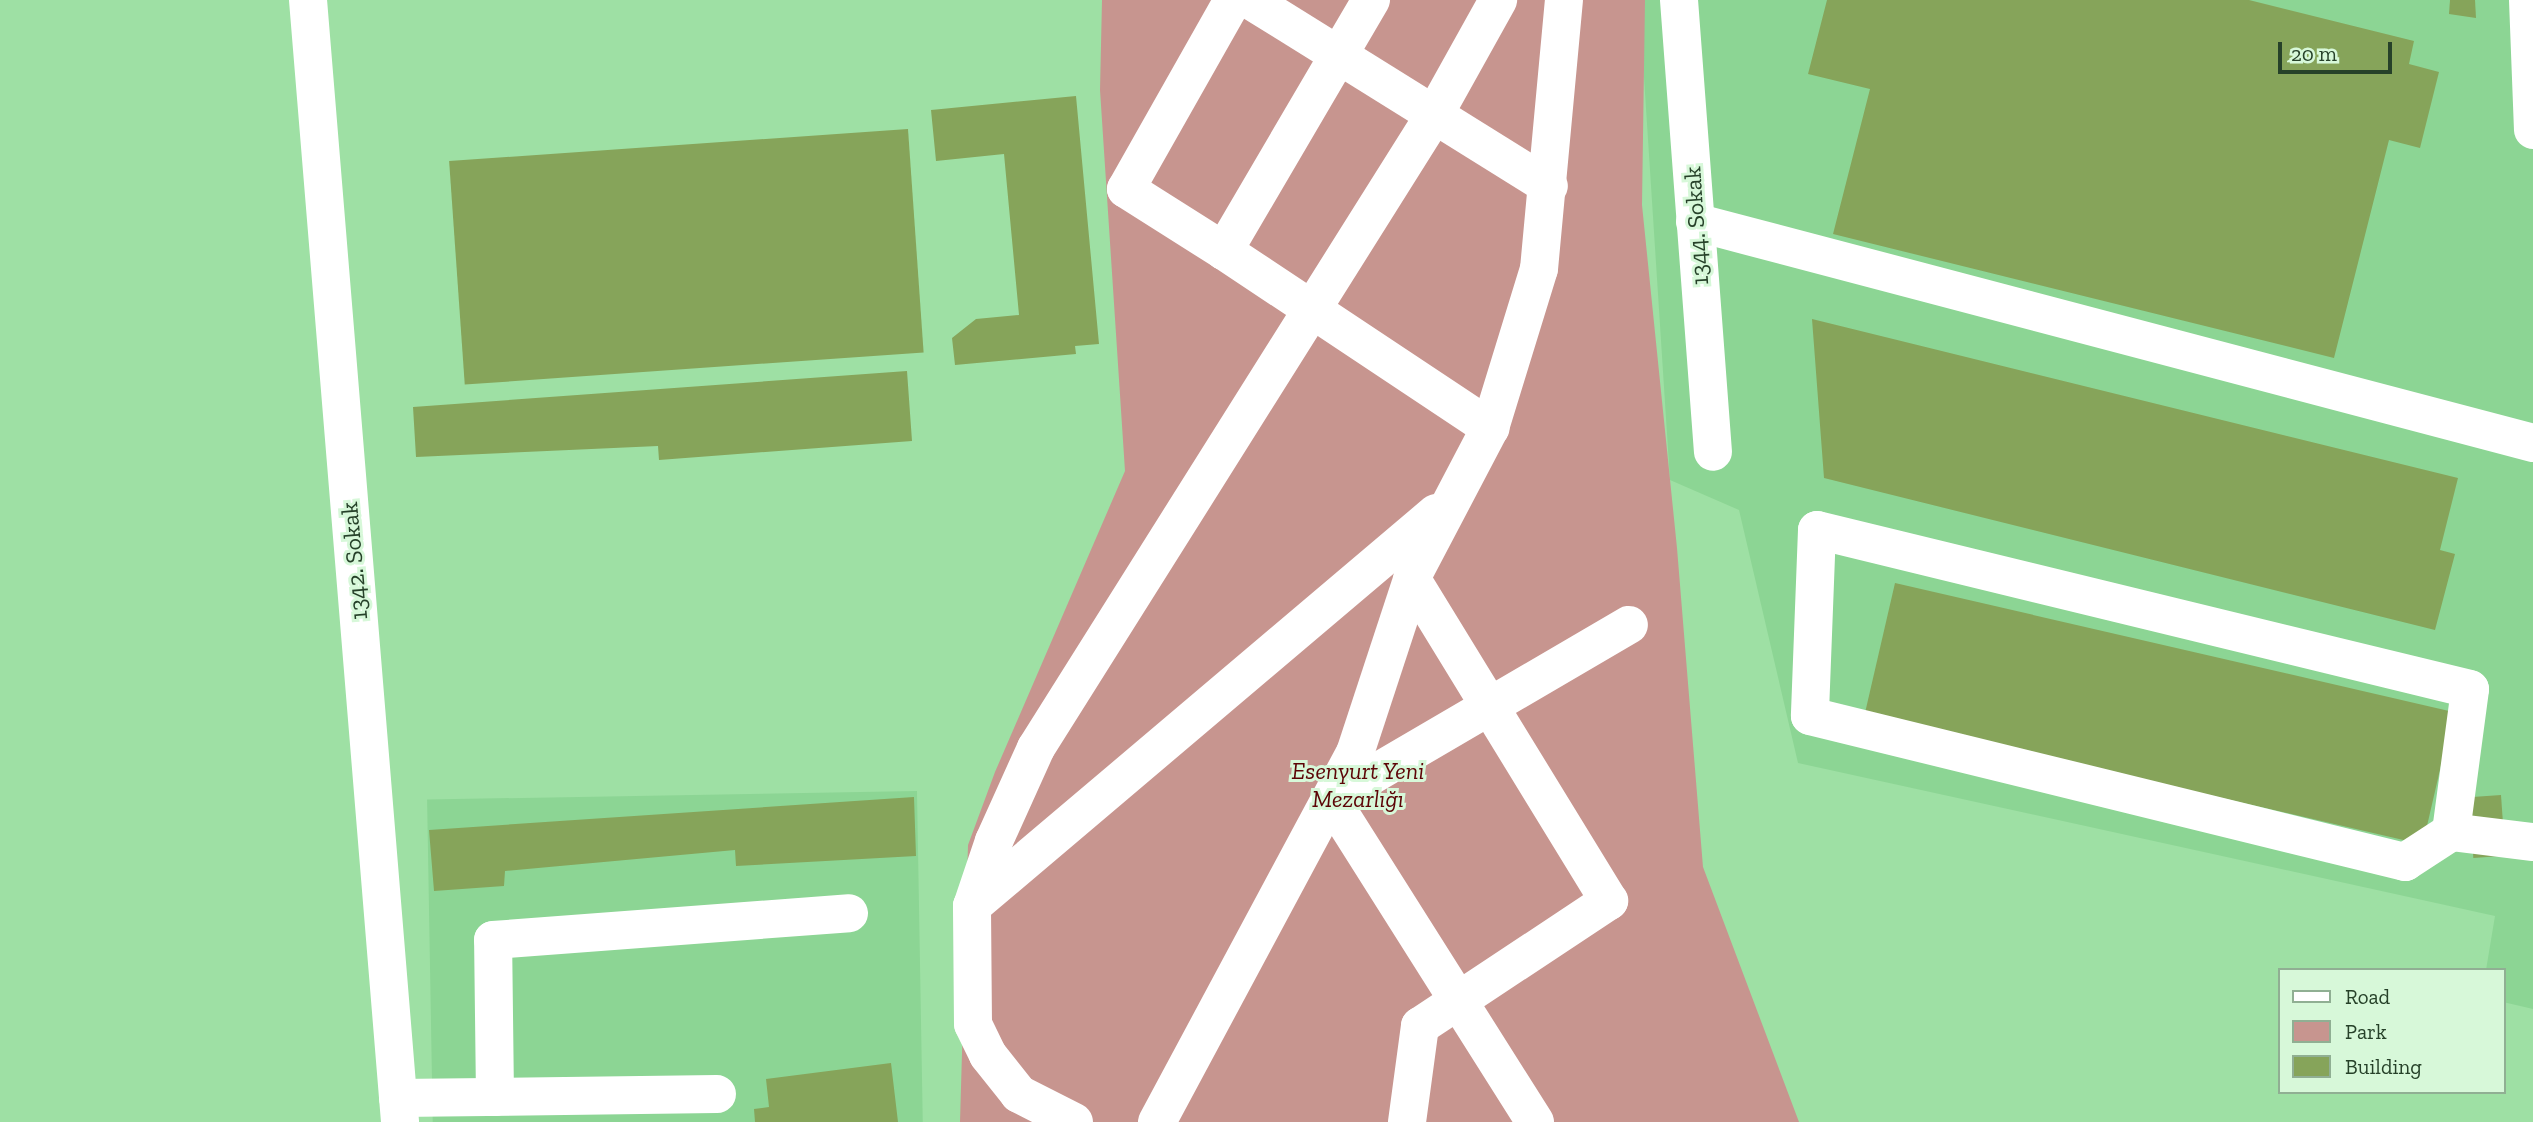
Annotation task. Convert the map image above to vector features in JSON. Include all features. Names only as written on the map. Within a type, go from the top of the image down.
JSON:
[{"type":"street","name":"1342. Sokak","points":[[308,0],[399,1110]]},
{"type":"street","points":[[1233,0],[1126,189],[1490,428]]},
{"type":"street","points":[[1250,0],[1433,117],[1549,186]]},
{"type":"street","points":[[1224,251],[1371,0]]},
{"type":"street","points":[[1073,1122],[1019,1094],[988,1055],[973,1024],[972,906],[994,841],[1036,748],[1433,117],[1498,0]]},
{"type":"street","points":[[1157,1122],[1356,753],[1412,580],[1450,500],[1490,428],[1539,268],[1549,186],[1564,0]]},
{"type":"street","name":"1344. Sokak","points":[[1679,0],[1713,452]]},
{"type":"street","points":[[2528,0],[2533,131]]},
{"type":"street","points":[[1695,222],[2533,443]]},
{"type":"street","points":[[972,906],[1450,500]]},
{"type":"street","points":[[2451,832],[2470,689],[1817,530],[1810,716],[2405,862],[2451,832],[2533,842]]},
{"type":"street","points":[[1407,1122],[1420,1026],[1609,901],[1412,580]]},
{"type":"street","points":[[1331,799],[1629,625]]},
{"type":"street","points":[[1331,799],[1535,1122]]},
{"type":"street","points":[[495,1097],[493,940],[849,913]]},
{"type":"street","points":[[399,1110],[495,1097],[717,1094]]},
{"type":"shaded area","points":[[1639,0],[2533,0],[2533,1009],[2505,1002],[2505,968],[2486,968],[2495,916],[1798,763],[1739,510],[1670,480]]},
{"type":"shaded area","points":[[917,791],[923,1122],[433,1122],[427,800]]},
{"type":"green space","name":"Esenyurt Yeni Mezarlığı","points":[[1102,0],[1645,0],[1642,205],[1677,548],[1703,867],[1799,1122],[960,1122],[968,845],[995,772],[1125,471],[1100,90]]},
{"type":"building","points":[[1827,0],[2249,0],[2414,41],[2409,64],[2439,72],[2420,148],[2389,140],[2334,358],[1833,234],[1870,89],[1808,74]]},
{"type":"building","points":[[2450,0],[2475,0],[2476,18],[2449,14]]},
{"type":"building","points":[[1076,96],[1099,344],[1075,346],[1076,354],[955,365],[952,338],[976,319],[1019,315],[1004,154],[936,161],[931,110]]},
{"type":"building","points":[[908,129],[924,352],[465,385],[449,161]]},
{"type":"building","points":[[1812,319],[2458,478],[2440,550],[2455,554],[2435,630],[1824,478]]},
{"type":"building","points":[[907,371],[912,441],[659,460],[658,446],[416,457],[413,407]]},
{"type":"building","points":[[1895,583],[2453,712],[2423,844],[1864,716]]},
{"type":"building","points":[[2501,795],[2505,856],[2473,858],[2469,797]]},
{"type":"building","points":[[914,797],[916,856],[736,866],[735,850],[505,871],[504,886],[434,891],[429,830]]},
{"type":"building","points":[[891,1063],[898,1122],[755,1122],[754,1109],[769,1107],[766,1079]]}]
